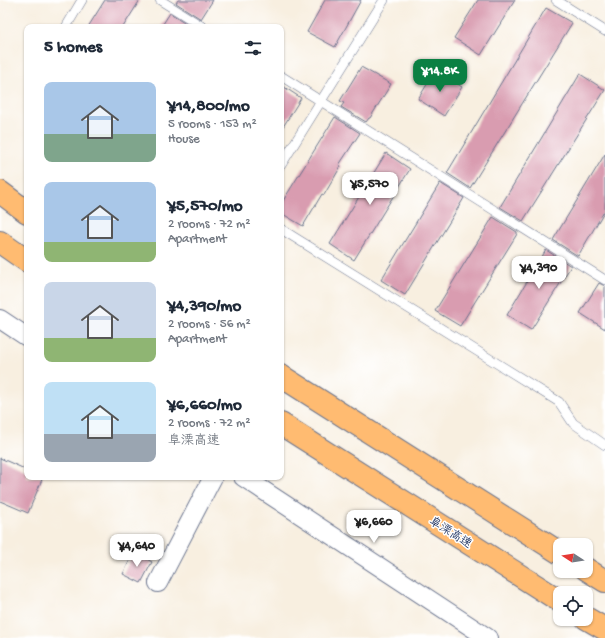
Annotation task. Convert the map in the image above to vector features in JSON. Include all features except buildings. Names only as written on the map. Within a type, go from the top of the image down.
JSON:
[{"type":"highway","points":[[0,192],[24,210]]},
{"type":"highway","points":[[0,242],[24,259]]},
{"type":"highway","points":[[284,378],[553,549]]},
{"type":"highway","name":"阜溧高速","points":[[284,426],[553,598]]},
{"type":"highway","points":[[593,573],[605,581]]},
{"type":"highway","points":[[593,622],[605,629]]},
{"type":"street","points":[[0,319],[24,335]]},
{"type":"street","points":[[158,583],[211,480]]},
{"type":"street","points":[[248,480],[488,638]]},
{"type":"lane","points":[[68,24],[82,0]]},
{"type":"lane","points":[[160,0],[198,24]]},
{"type":"lane","points":[[284,160],[384,0]]},
{"type":"lane","points":[[556,0],[605,31]]},
{"type":"lane","points":[[284,78],[605,280]]},
{"type":"lane","points":[[284,231],[559,402],[573,423],[605,445]]}]
